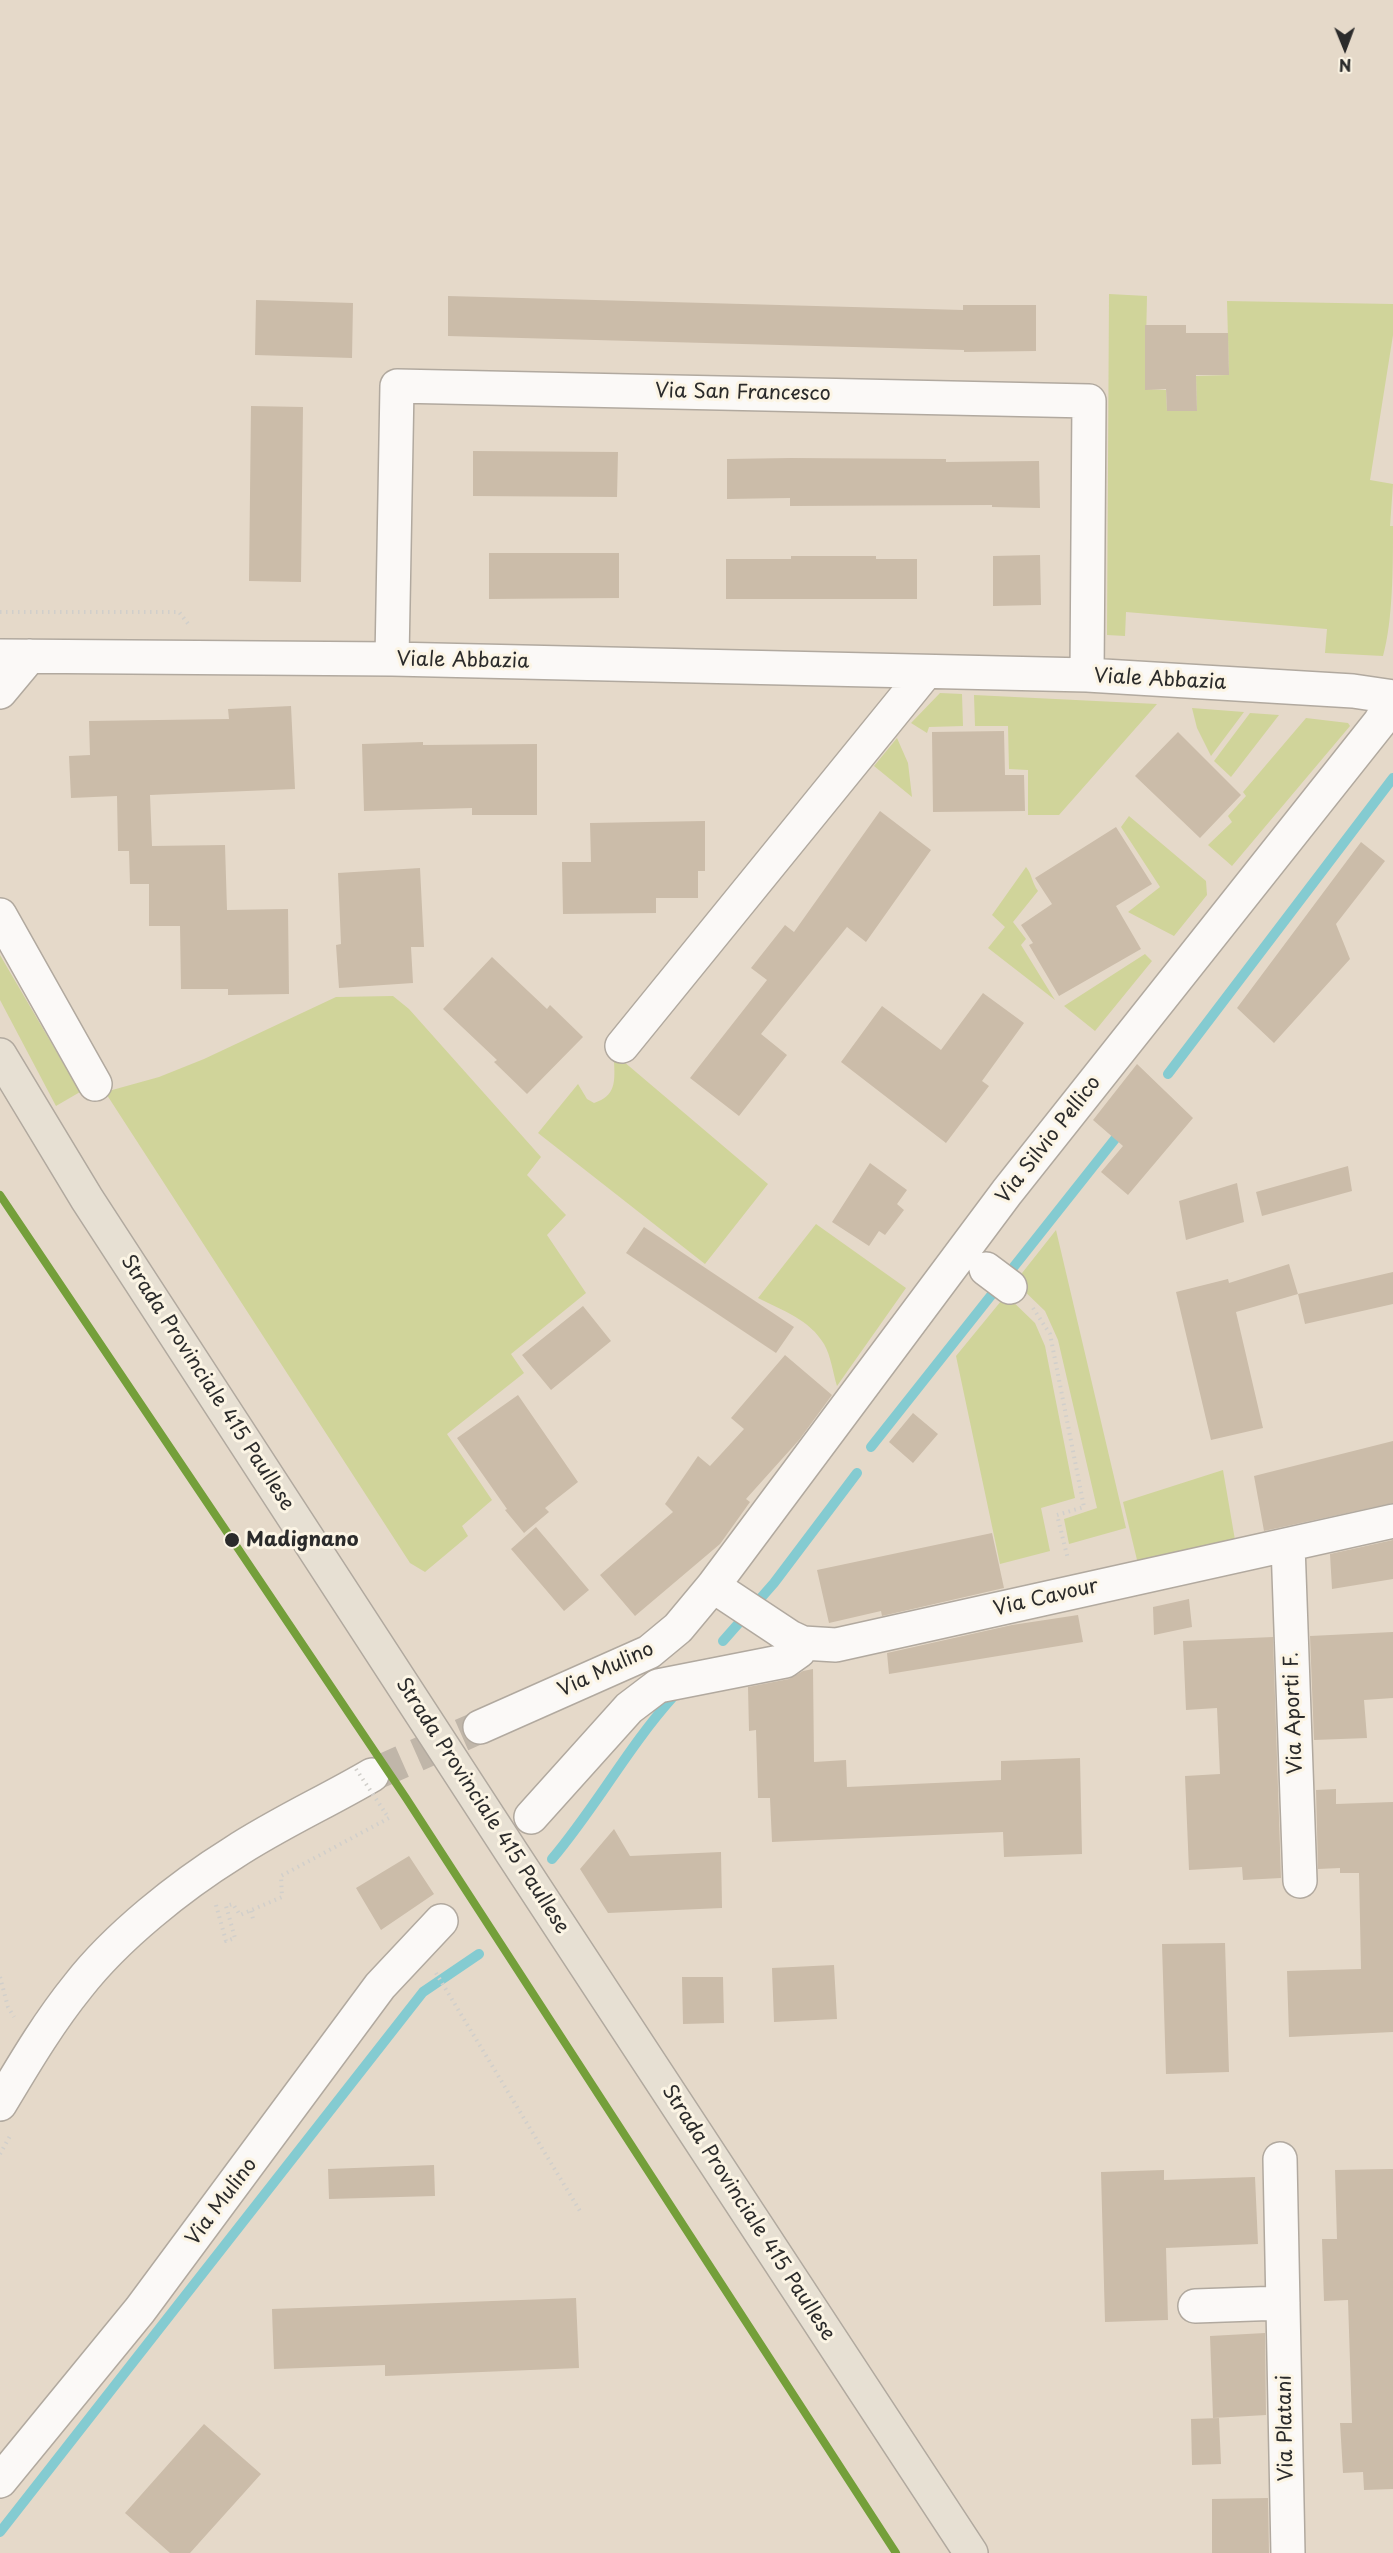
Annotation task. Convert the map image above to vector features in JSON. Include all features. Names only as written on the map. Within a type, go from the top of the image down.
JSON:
[{"type":"main road","name":"Strada Provinciale 415 Paullese","points":[[0,1055],[87,1199],[970,2553]]},
{"type":"street","name":"Via San Francesco","points":[[392,659],[397,386],[1089,401],[1087,675]]},
{"type":"street","name":"Viale Abbazia","points":[[15,656],[392,659],[1087,675],[1353,691],[1393,699]]},
{"type":"street","points":[[0,692],[15,656]]},
{"type":"street","points":[[622,1047],[926,672]]},
{"type":"street","name":"Via Silvio Pellico","points":[[722,1592],[1007,1192],[1380,722],[1393,699]]},
{"type":"street","points":[[0,915],[95,1084]]},
{"type":"street","name":"Via Cavour","points":[[722,1592],[803,1643],[836,1645],[1393,1521]]},
{"type":"street","name":"Via Aporti F.","points":[[1288,1545],[1300,1881]]},
{"type":"street","name":"Via Mulino","points":[[480,1727],[649,1652],[722,1592]]},
{"type":"street","points":[[531,1817],[628,1708],[645,1694],[658,1686],[677,1681],[785,1660],[799,1652],[803,1643]]},
{"type":"street","points":[[0,2104],[52,2021],[79,1984],[113,1947],[190,1883],[231,1854],[271,1829],[320,1805],[364,1772]]},
{"type":"street","name":"Via Mulino","points":[[0,2481],[141,2310],[380,1986],[441,1920]]},
{"type":"street","name":"Via Platani","points":[[1280,2159],[1288,2553]]},
{"type":"street","points":[[1195,2306],[1283,2303]]},
{"type":"path","points":[[0,612],[180,612],[200,638],[198,657]]},
{"type":"path","points":[[998,1278],[1039,1315],[1050,1334],[1084,1507],[1057,1515],[1076,1592]]},
{"type":"path","points":[[215,1902],[226,1941],[235,1938],[226,1906],[233,1904],[240,1915],[282,1897],[281,1876],[388,1818],[364,1772]]},
{"type":"path","points":[[251,1911],[253,1919]]},
{"type":"path","points":[[431,1965],[580,2211]]},
{"type":"green space","points":[[1109,294],[1147,296],[1145,389],[1166,390],[1167,411],[1197,411],[1196,376],[1229,375],[1227,301],[1393,304],[1393,335],[1370,480],[1393,484],[1390,526],[1393,526],[1392,593],[1383,656],[1325,653],[1327,629],[1126,612],[1125,636],[1107,635]]},
{"type":"green space","points":[[940,693],[962,694],[963,726],[929,727],[927,733],[911,723]]},
{"type":"green space","points":[[974,695],[1157,704],[1059,815],[1028,815],[1028,770],[1009,769],[1008,726],[975,726]]},
{"type":"green space","points":[[1192,708],[1244,712],[1211,756],[1197,728]]},
{"type":"green space","points":[[1250,713],[1279,715],[1231,777],[1214,761]]},
{"type":"green space","points":[[1306,718],[1348,723],[1350,726],[1232,866],[1208,845],[1232,822],[1228,816],[1246,796],[1243,792]]},
{"type":"green space","points":[[897,738],[908,763],[912,797],[874,766]]},
{"type":"green space","points":[[1129,816],[1206,881],[1207,895],[1174,936],[1128,912],[1160,887],[1121,827]]},
{"type":"green space","points":[[1026,867],[1038,891],[1013,922],[1026,939],[1021,945],[1055,1000],[988,948],[1005,927],[992,915]]},
{"type":"green space","points":[[1145,954],[1152,961],[1095,1031],[1064,1006]]},
{"type":"green space","points":[[0,955],[80,1092],[56,1106],[0,1000]]},
{"type":"green space","points":[[393,996],[409,1009],[541,1157],[527,1175],[566,1215],[547,1235],[586,1293],[511,1354],[524,1373],[447,1434],[492,1500],[462,1526],[468,1536],[425,1572],[410,1563],[105,1092],[159,1077],[204,1059],[336,997]]},
{"type":"green space","points":[[614,1061],[623,1061],[768,1184],[705,1264],[538,1133],[578,1084],[587,1099],[594,1103],[607,1096],[613,1087]]},
{"type":"green space","points":[[816,1224],[906,1288],[837,1386],[824,1344],[811,1328],[795,1316],[758,1298]]},
{"type":"green space","points":[[1056,1230],[1126,1528],[1069,1544],[1064,1519],[1097,1508],[1058,1340],[1045,1311],[1015,1282]]},
{"type":"green space","points":[[1006,1295],[1035,1323],[1045,1346],[1075,1498],[1041,1508],[1050,1551],[1000,1564],[956,1356]]},
{"type":"green space","points":[[1223,1470],[1235,1540],[1138,1564],[1123,1502]]},
{"type":"building","points":[[448,296],[963,310],[963,305],[1036,305],[1036,351],[964,352],[964,350],[448,336]]},
{"type":"building","points":[[256,300],[353,303],[352,358],[255,355]]},
{"type":"building","points":[[1145,325],[1186,325],[1186,333],[1228,333],[1229,375],[1196,375],[1197,411],[1167,411],[1166,389],[1145,390]]},
{"type":"building","points":[[251,406],[303,407],[301,582],[249,581]]},
{"type":"building","points":[[473,451],[618,452],[617,497],[473,496]]},
{"type":"building","points":[[727,459],[946,459],[946,462],[1039,461],[1040,508],[992,507],[992,505],[790,506],[790,498],[727,499]]},
{"type":"building","points":[[489,553],[619,553],[619,598],[489,599]]},
{"type":"building","points":[[1040,555],[1041,605],[993,606],[993,556]]},
{"type":"building","points":[[791,556],[876,556],[876,559],[917,559],[917,599],[726,599],[726,559],[791,559]]},
{"type":"building","points":[[291,706],[295,789],[150,795],[152,846],[225,845],[227,910],[288,909],[289,994],[228,995],[228,989],[181,989],[180,926],[149,926],[149,884],[130,884],[129,851],[118,851],[117,796],[71,798],[69,756],[90,755],[89,721],[229,719],[228,709]]},
{"type":"building","points":[[1004,731],[1005,775],[1024,775],[1025,811],[933,812],[932,732]]},
{"type":"building","points":[[1178,732],[1241,795],[1200,838],[1135,776]]},
{"type":"building","points":[[423,742],[423,745],[537,744],[537,815],[472,815],[472,808],[364,811],[362,744]]},
{"type":"building","points":[[880,811],[931,850],[866,942],[847,927],[761,1034],[787,1055],[739,1116],[690,1078],[767,980],[751,968],[785,925],[794,932]]},
{"type":"building","points":[[705,821],[705,871],[698,871],[698,898],[656,898],[656,913],[563,914],[562,862],[591,862],[590,823]]},
{"type":"building","points":[[1116,827],[1152,884],[1116,906],[1141,949],[1059,996],[1029,945],[1033,943],[1021,925],[1052,904],[1035,878]]},
{"type":"building","points":[[1361,842],[1385,861],[1336,924],[1350,959],[1274,1043],[1237,1008]]},
{"type":"building","points":[[420,868],[424,947],[411,947],[413,983],[339,988],[336,945],[341,944],[338,873]]},
{"type":"building","points":[[492,957],[547,1009],[550,1005],[583,1037],[527,1094],[494,1062],[497,1060],[443,1009]]},
{"type":"building","points":[[983,993],[1024,1023],[982,1081],[989,1086],[946,1143],[841,1062],[882,1006],[941,1050]]},
{"type":"building","points":[[1137,1064],[1193,1118],[1128,1195],[1101,1172],[1123,1146],[1093,1120]]},
{"type":"building","points":[[870,1163],[907,1190],[897,1204],[904,1210],[885,1235],[879,1231],[869,1246],[832,1222]]},
{"type":"building","points":[[1348,1166],[1352,1191],[1262,1216],[1256,1192]]},
{"type":"building","points":[[1237,1183],[1244,1222],[1186,1240],[1179,1201]]},
{"type":"building","points":[[644,1227],[794,1327],[776,1353],[626,1253]]},
{"type":"building","points":[[1289,1264],[1298,1294],[1236,1312],[1263,1428],[1211,1440],[1176,1292],[1228,1279],[1229,1283]]},
{"type":"building","points":[[1393,1272],[1393,1304],[1305,1324],[1298,1294]]},
{"type":"building","points":[[583,1306],[611,1341],[551,1390],[522,1355]]},
{"type":"building","points":[[785,1355],[832,1395],[799,1440],[746,1499],[750,1502],[720,1544],[635,1616],[600,1575],[673,1512],[665,1504],[698,1456],[710,1466],[744,1429],[731,1418]]},
{"type":"building","points":[[518,1395],[578,1482],[545,1508],[549,1512],[524,1533],[505,1510],[507,1509],[457,1438]]},
{"type":"building","points":[[913,1413],[938,1434],[913,1463],[889,1442]]},
{"type":"building","points":[[1393,1441],[1393,1503],[1264,1531],[1254,1476]]},
{"type":"building","points":[[536,1527],[589,1590],[564,1611],[511,1549]]},
{"type":"building","points":[[992,1533],[1004,1588],[882,1616],[881,1611],[829,1623],[817,1570]]},
{"type":"building","points":[[1393,1540],[1393,1579],[1332,1589],[1330,1554]]},
{"type":"building","points":[[1189,1599],[1192,1627],[1154,1635],[1153,1607]]},
{"type":"building","points":[[1078,1615],[1083,1642],[889,1674],[887,1653],[1012,1625]]},
{"type":"building","points":[[1393,1632],[1393,1698],[1364,1700],[1367,1738],[1314,1740],[1310,1636]]},
{"type":"building","points":[[1273,1637],[1281,1878],[1243,1880],[1242,1867],[1189,1870],[1185,1776],[1220,1774],[1217,1708],[1186,1710],[1183,1641]]},
{"type":"building","points":[[813,1669],[814,1762],[846,1760],[847,1787],[1001,1780],[1001,1761],[1080,1758],[1082,1854],[1004,1857],[1003,1832],[772,1842],[770,1798],[758,1798],[756,1730],[749,1731],[748,1687],[789,1679],[803,1671]]},
{"type":"building","points":[[1336,1789],[1336,1804],[1393,1802],[1393,2032],[1289,2037],[1287,1971],[1361,1969],[1359,1873],[1340,1873],[1340,1868],[1318,1869],[1316,1790]]},
{"type":"building","points":[[614,1829],[630,1856],[721,1852],[722,1908],[608,1913],[580,1869]]},
{"type":"building","points":[[409,1856],[434,1894],[381,1930],[356,1888]]},
{"type":"building","points":[[1225,1943],[1229,2072],[1166,2074],[1162,1944]]},
{"type":"building","points":[[834,1965],[837,2019],[774,2022],[772,1968]]},
{"type":"building","points":[[682,1977],[723,1977],[724,2023],[683,2024]]},
{"type":"building","points":[[434,2165],[435,2196],[329,2199],[328,2169]]},
{"type":"building","points":[[1393,2169],[1393,2489],[1364,2490],[1363,2472],[1343,2473],[1340,2423],[1352,2423],[1348,2300],[1324,2301],[1322,2239],[1337,2239],[1335,2170]]},
{"type":"building","points":[[1164,2170],[1164,2180],[1255,2177],[1258,2244],[1166,2248],[1168,2320],[1105,2322],[1101,2172]]},
{"type":"building","points":[[576,2298],[579,2368],[385,2376],[385,2365],[274,2369],[272,2309]]},
{"type":"building","points":[[1265,2333],[1266,2415],[1213,2418],[1210,2336]]},
{"type":"building","points":[[1219,2418],[1221,2464],[1192,2465],[1191,2419]]},
{"type":"building","points":[[204,2424],[261,2474],[190,2553],[170,2553],[125,2513]]},
{"type":"building","points":[[1268,2498],[1269,2553],[1212,2553],[1212,2499]]},
{"type":"waterway","points":[[1168,1074],[1393,778]]},
{"type":"waterway","points":[[871,1447],[1115,1139]]},
{"type":"waterway","points":[[723,1641],[774,1583],[857,1473]]},
{"type":"waterway","points":[[552,1859],[641,1736],[673,1697]]},
{"type":"waterway","points":[[0,2532],[423,1992],[479,1954]]},
{"type":"tunnel","points":[[372,1775],[480,1727]]},
{"type":"transit line","points":[[0,1195],[406,1798],[896,2553]]},
{"type":"place","name":"Madignano","points":[[232,1540]]}]
